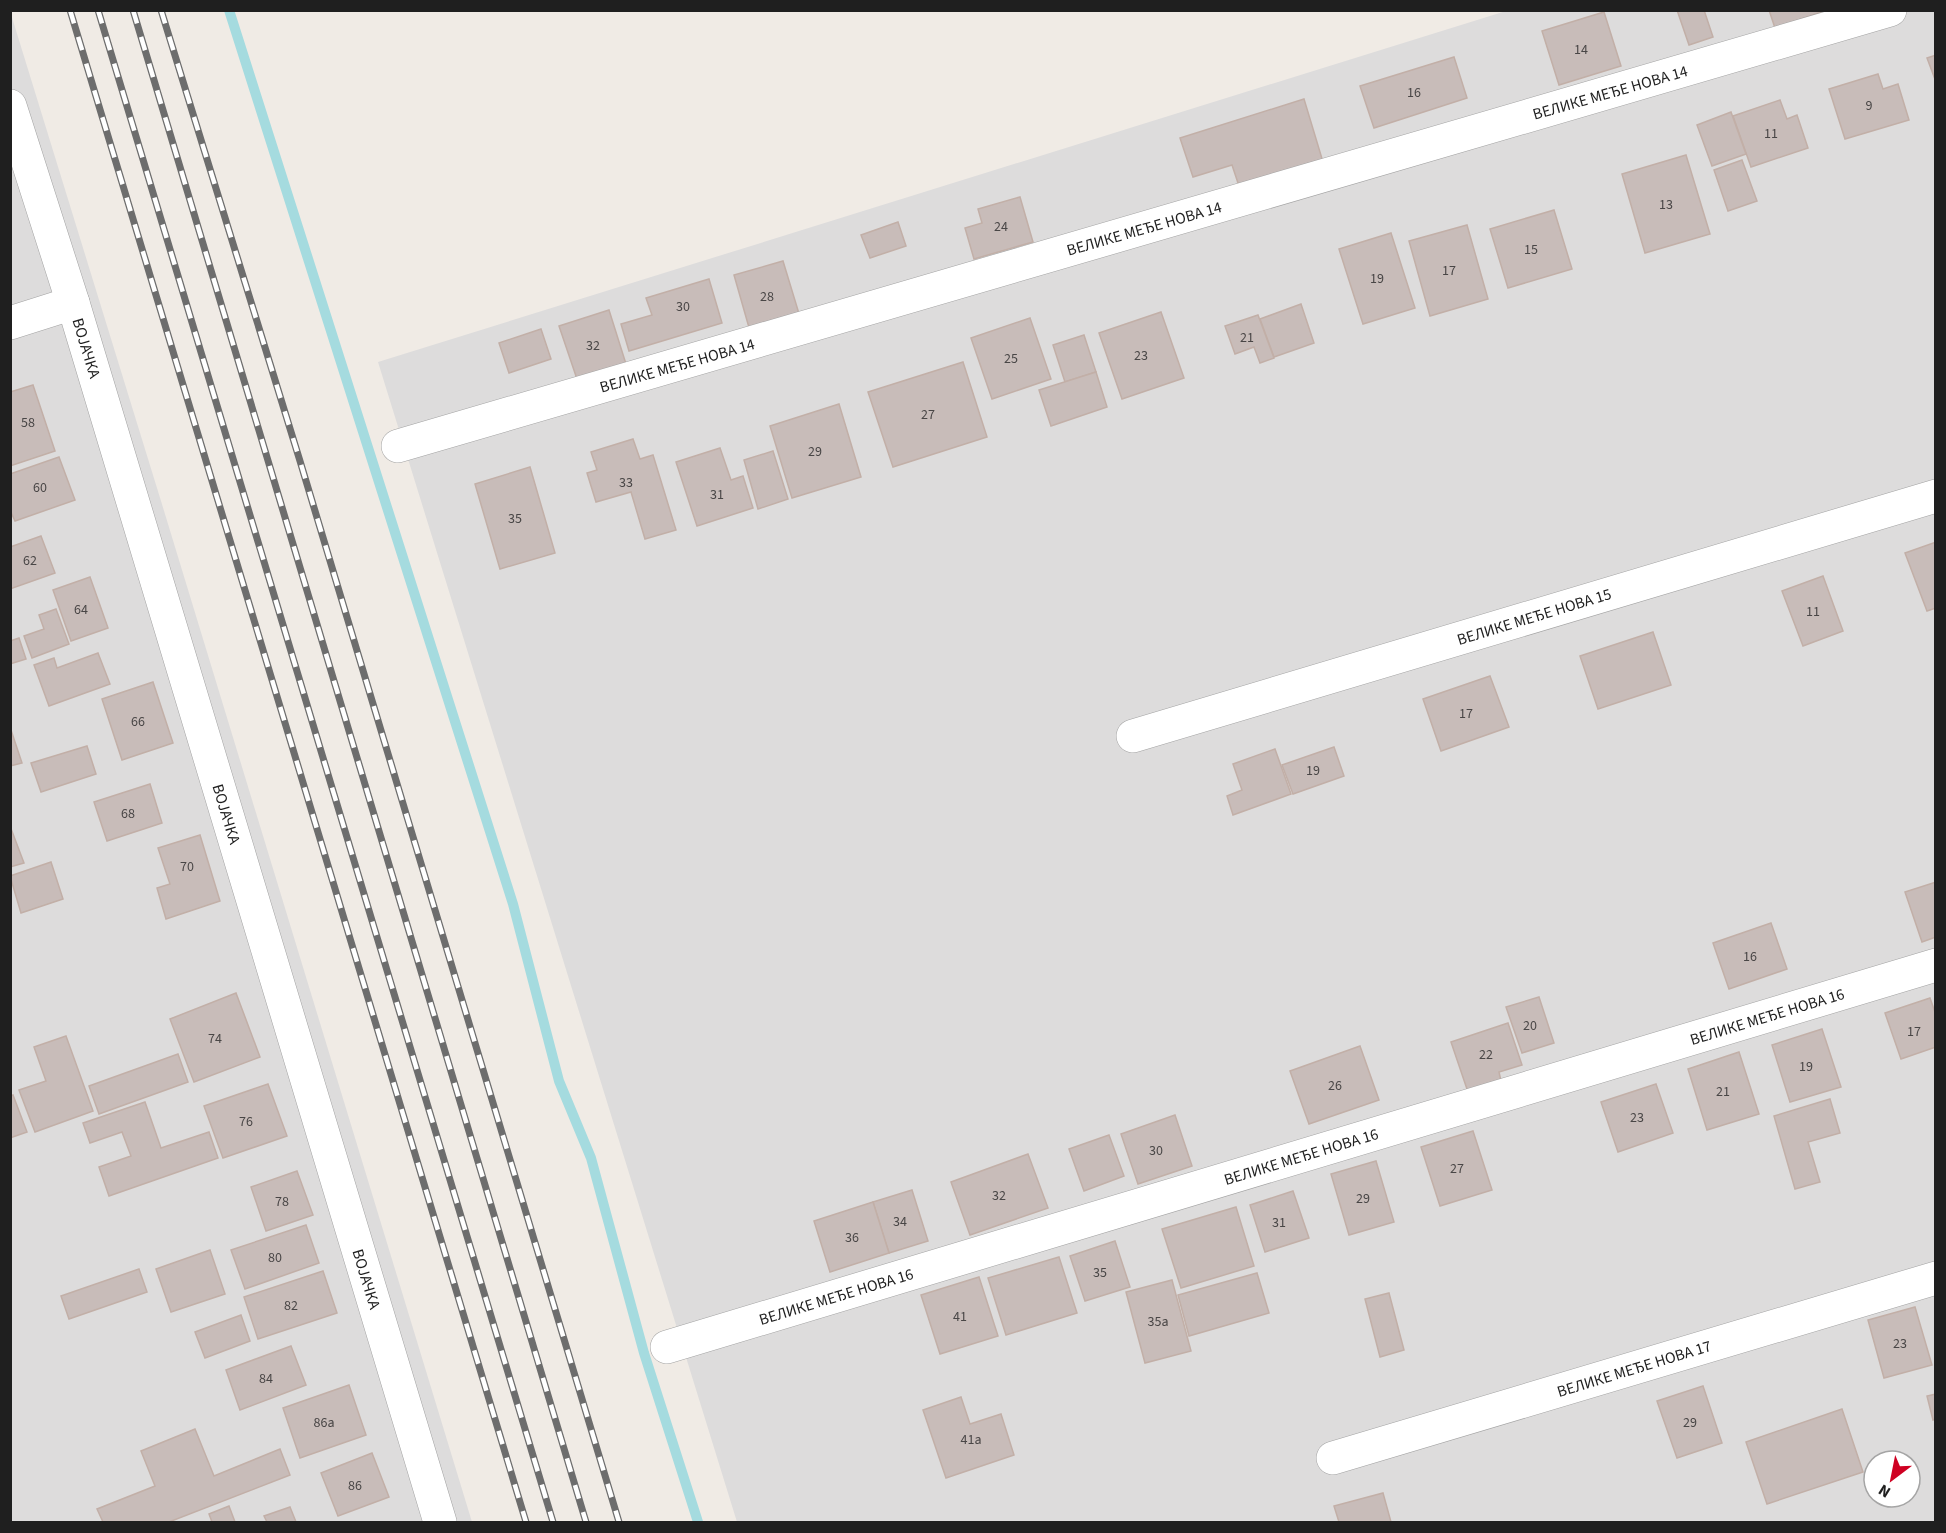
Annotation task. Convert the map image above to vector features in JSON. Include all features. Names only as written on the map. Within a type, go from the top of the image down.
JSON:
[{"type":"street","name":"ВЕЛИКЕ МЕЂЕ НОВА 14","points":[[398,446],[1890,10]]},
{"type":"street","name":"ВОЈАЧКА","points":[[10,106],[73,303],[441,1522]]},
{"type":"street","points":[[10,323],[73,303]]},
{"type":"street","name":"ВЕЛИКЕ МЕЂЕ НОВА 15","points":[[1133,736],[1935,496]]},
{"type":"street","name":"ВЕЛИКЕ МЕЂЕ НОВА 16","points":[[667,1347],[1935,965]]},
{"type":"street","name":"ВЕЛИКЕ МЕЂЕ НОВА 17","points":[[1333,1458],[1935,1278]]},
{"type":"shaded area","points":[[10,11],[161,501],[472,1522],[11,1522]]},
{"type":"shaded area","points":[[1506,11],[1935,11],[1935,1522],[737,1522],[378,362]]},
{"type":"building","points":[[1677,10],[1704,10],[1713,37],[1689,45]]},
{"type":"building","points":[[1769,10],[1827,10],[1775,28]]},
{"type":"building","points":[[1604,12],[1621,66],[1559,85],[1542,31]]},
{"type":"building","points":[[1936,55],[1936,82],[1927,58]]},
{"type":"building","points":[[1454,57],[1467,98],[1374,128],[1360,86]]},
{"type":"building","points":[[1878,74],[1883,89],[1898,84],[1909,120],[1845,139],[1829,89]]},
{"type":"building","points":[[1304,99],[1323,162],[1240,189],[1232,165],[1193,177],[1180,138]]},
{"type":"building","points":[[1780,100],[1787,119],[1797,115],[1808,148],[1751,167],[1733,116]]},
{"type":"building","points":[[1731,112],[1746,154],[1712,166],[1697,125]]},
{"type":"building","points":[[1686,155],[1710,234],[1645,253],[1622,174]]},
{"type":"building","points":[[1742,160],[1757,201],[1728,211],[1714,170]]},
{"type":"building","points":[[1020,197],[1033,242],[974,259],[965,228],[982,223],[978,209]]},
{"type":"building","points":[[1554,210],[1572,269],[1508,288],[1490,229]]},
{"type":"building","points":[[898,222],[906,246],[870,258],[861,235]]},
{"type":"building","points":[[1467,225],[1488,299],[1430,316],[1409,241]]},
{"type":"building","points":[[1391,233],[1415,308],[1363,324],[1339,249]]},
{"type":"building","points":[[783,261],[800,317],[750,331],[734,275]]},
{"type":"building","points":[[709,279],[722,323],[629,351],[621,324],[652,315],[646,298]]},
{"type":"building","points":[[1301,304],[1314,343],[1274,357],[1260,319]]},
{"type":"building","points":[[609,310],[626,364],[577,379],[559,326]]},
{"type":"building","points":[[1161,312],[1184,378],[1122,399],[1099,333]]},
{"type":"building","points":[[1258,315],[1274,358],[1260,363],[1254,347],[1235,354],[1225,326]]},
{"type":"building","points":[[1030,318],[1051,379],[992,399],[971,338]]},
{"type":"building","points":[[541,329],[551,359],[509,373],[499,343]]},
{"type":"building","points":[[1084,335],[1096,372],[1065,382],[1053,345]]},
{"type":"building","points":[[963,362],[987,437],[893,467],[868,392]]},
{"type":"building","points":[[1096,372],[1107,407],[1051,426],[1039,390]]},
{"type":"building","points":[[33,385],[55,451],[10,466],[10,392]]},
{"type":"building","points":[[839,404],[861,477],[792,498],[770,426]]},
{"type":"building","points":[[633,439],[640,459],[653,455],[676,530],[645,539],[631,492],[596,502],[587,473],[597,470],[591,452]]},
{"type":"building","points":[[720,448],[731,480],[743,476],[753,508],[697,526],[676,462]]},
{"type":"building","points":[[773,451],[788,499],[758,509],[744,460]]},
{"type":"building","points":[[59,457],[75,500],[15,521],[10,510],[10,474]]},
{"type":"building","points":[[530,467],[555,553],[500,569],[475,484]]},
{"type":"building","points":[[41,536],[55,573],[10,589],[10,547]]},
{"type":"building","points":[[1936,542],[1936,608],[1927,611],[1905,553]]},
{"type":"building","points":[[1823,576],[1843,631],[1803,646],[1782,591]]},
{"type":"building","points":[[90,577],[108,628],[71,641],[53,590]]},
{"type":"building","points":[[56,609],[69,644],[32,658],[24,636],[44,629],[39,615]]},
{"type":"building","points":[[1653,632],[1671,685],[1598,709],[1580,656]]},
{"type":"building","points":[[19,638],[26,659],[10,664],[10,641]]},
{"type":"building","points":[[98,653],[110,684],[49,706],[34,665],[54,658],[57,668]]},
{"type":"building","points":[[1490,676],[1509,727],[1441,751],[1423,699]]},
{"type":"building","points":[[153,682],[173,743],[122,760],[102,699]]},
{"type":"building","points":[[10,727],[22,763],[10,766]]},
{"type":"building","points":[[87,746],[96,774],[41,792],[31,763]]},
{"type":"building","points":[[1334,747],[1344,776],[1293,794],[1282,765]]},
{"type":"building","points":[[1275,749],[1291,794],[1233,815],[1227,796],[1242,790],[1233,764]]},
{"type":"building","points":[[150,784],[162,823],[107,841],[94,802]]},
{"type":"building","points":[[10,826],[24,863],[10,867]]},
{"type":"building","points":[[200,835],[220,901],[166,919],[157,888],[170,884],[158,848]]},
{"type":"building","points":[[51,862],[63,899],[21,913],[10,876]]},
{"type":"building","points":[[1936,882],[1936,937],[1922,942],[1905,892]]},
{"type":"building","points":[[1771,923],[1787,969],[1729,989],[1713,943]]},
{"type":"building","points":[[236,993],[260,1057],[194,1082],[170,1019]]},
{"type":"building","points":[[1539,997],[1554,1043],[1522,1053],[1506,1007]]},
{"type":"building","points":[[1930,998],[1936,1015],[1936,1047],[1901,1059],[1885,1013]]},
{"type":"building","points":[[1508,1023],[1522,1065],[1499,1072],[1501,1081],[1468,1092],[1451,1042]]},
{"type":"building","points":[[1822,1029],[1841,1087],[1790,1102],[1772,1045]]},
{"type":"building","points":[[66,1036],[93,1111],[35,1132],[19,1090],[46,1081],[34,1047]]},
{"type":"building","points":[[1360,1046],[1379,1100],[1309,1124],[1290,1071]]},
{"type":"building","points":[[1739,1052],[1759,1114],[1707,1130],[1688,1069]]},
{"type":"building","points":[[178,1054],[188,1082],[99,1114],[89,1086]]},
{"type":"building","points":[[268,1084],[287,1136],[223,1158],[204,1106]]},
{"type":"building","points":[[1656,1084],[1673,1133],[1618,1152],[1601,1102]]},
{"type":"building","points":[[13,1095],[27,1132],[10,1138],[10,1096]]},
{"type":"building","points":[[1830,1099],[1840,1133],[1808,1142],[1820,1182],[1795,1189],[1774,1116]]},
{"type":"building","points":[[145,1102],[161,1148],[209,1132],[218,1158],[109,1196],[99,1167],[131,1156],[122,1132],[90,1143],[83,1123]]},
{"type":"building","points":[[1175,1115],[1192,1166],[1138,1184],[1121,1134]]},
{"type":"building","points":[[1473,1131],[1492,1190],[1440,1206],[1421,1147]]},
{"type":"building","points":[[1109,1135],[1124,1176],[1084,1191],[1069,1149]]},
{"type":"building","points":[[1028,1154],[1048,1208],[970,1235],[951,1182]]},
{"type":"building","points":[[1376,1161],[1394,1222],[1349,1235],[1331,1174]]},
{"type":"building","points":[[297,1171],[313,1215],[266,1231],[251,1187]]},
{"type":"building","points":[[912,1190],[928,1241],[889,1253],[873,1202]]},
{"type":"building","points":[[1293,1191],[1309,1238],[1265,1252],[1250,1205]]},
{"type":"building","points":[[873,1202],[889,1253],[830,1272],[814,1221]]},
{"type":"building","points":[[1236,1207],[1254,1266],[1181,1288],[1162,1229]]},
{"type":"building","points":[[306,1225],[319,1263],[245,1289],[231,1250]]},
{"type":"building","points":[[1115,1241],[1130,1287],[1085,1301],[1070,1256]]},
{"type":"building","points":[[210,1250],[225,1294],[171,1312],[156,1269]]},
{"type":"building","points":[[1059,1257],[1077,1313],[1006,1335],[988,1278]]},
{"type":"building","points":[[139,1269],[147,1292],[69,1319],[61,1296]]},
{"type":"building","points":[[323,1271],[337,1313],[258,1339],[244,1297]]},
{"type":"building","points":[[1257,1273],[1269,1313],[1189,1336],[1178,1295]]},
{"type":"building","points":[[979,1277],[998,1336],[940,1354],[921,1295]]},
{"type":"building","points":[[1172,1280],[1191,1351],[1145,1363],[1126,1292]]},
{"type":"building","points":[[1389,1293],[1404,1350],[1380,1357],[1365,1299]]},
{"type":"building","points":[[1915,1307],[1932,1365],[1884,1378],[1868,1320]]},
{"type":"building","points":[[241,1315],[250,1341],[205,1358],[195,1332]]},
{"type":"building","points":[[291,1346],[306,1385],[240,1410],[226,1370]]},
{"type":"building","points":[[349,1385],[366,1435],[300,1458],[283,1408]]},
{"type":"building","points":[[1703,1386],[1722,1443],[1677,1458],[1657,1401]]},
{"type":"building","points":[[1936,1394],[1936,1419],[1933,1420],[1927,1396]]},
{"type":"building","points":[[961,1397],[970,1424],[1001,1414],[1014,1455],[946,1478],[923,1410]]},
{"type":"building","points":[[1842,1409],[1862,1472],[1767,1504],[1746,1442]]},
{"type":"building","points":[[195,1429],[214,1476],[280,1449],[290,1475],[169,1522],[103,1522],[97,1509],[155,1486],[141,1451]]},
{"type":"building","points":[[372,1453],[389,1497],[338,1516],[321,1473]]},
{"type":"building","points":[[1383,1493],[1391,1522],[1339,1522],[1334,1506]]},
{"type":"building","points":[[229,1506],[235,1522],[212,1522],[209,1514]]},
{"type":"building","points":[[290,1507],[296,1522],[267,1522],[264,1516]]},
{"type":"waterway","points":[[229,10],[513,904],[559,1081],[591,1158],[644,1353],[698,1522]]},
{"type":"railway","points":[[70,10],[526,1522]]},
{"type":"railway","points":[[98,10],[553,1522]]},
{"type":"railway","points":[[133,10],[586,1522]]},
{"type":"railway","points":[[161,10],[300,461],[619,1522]]}]
